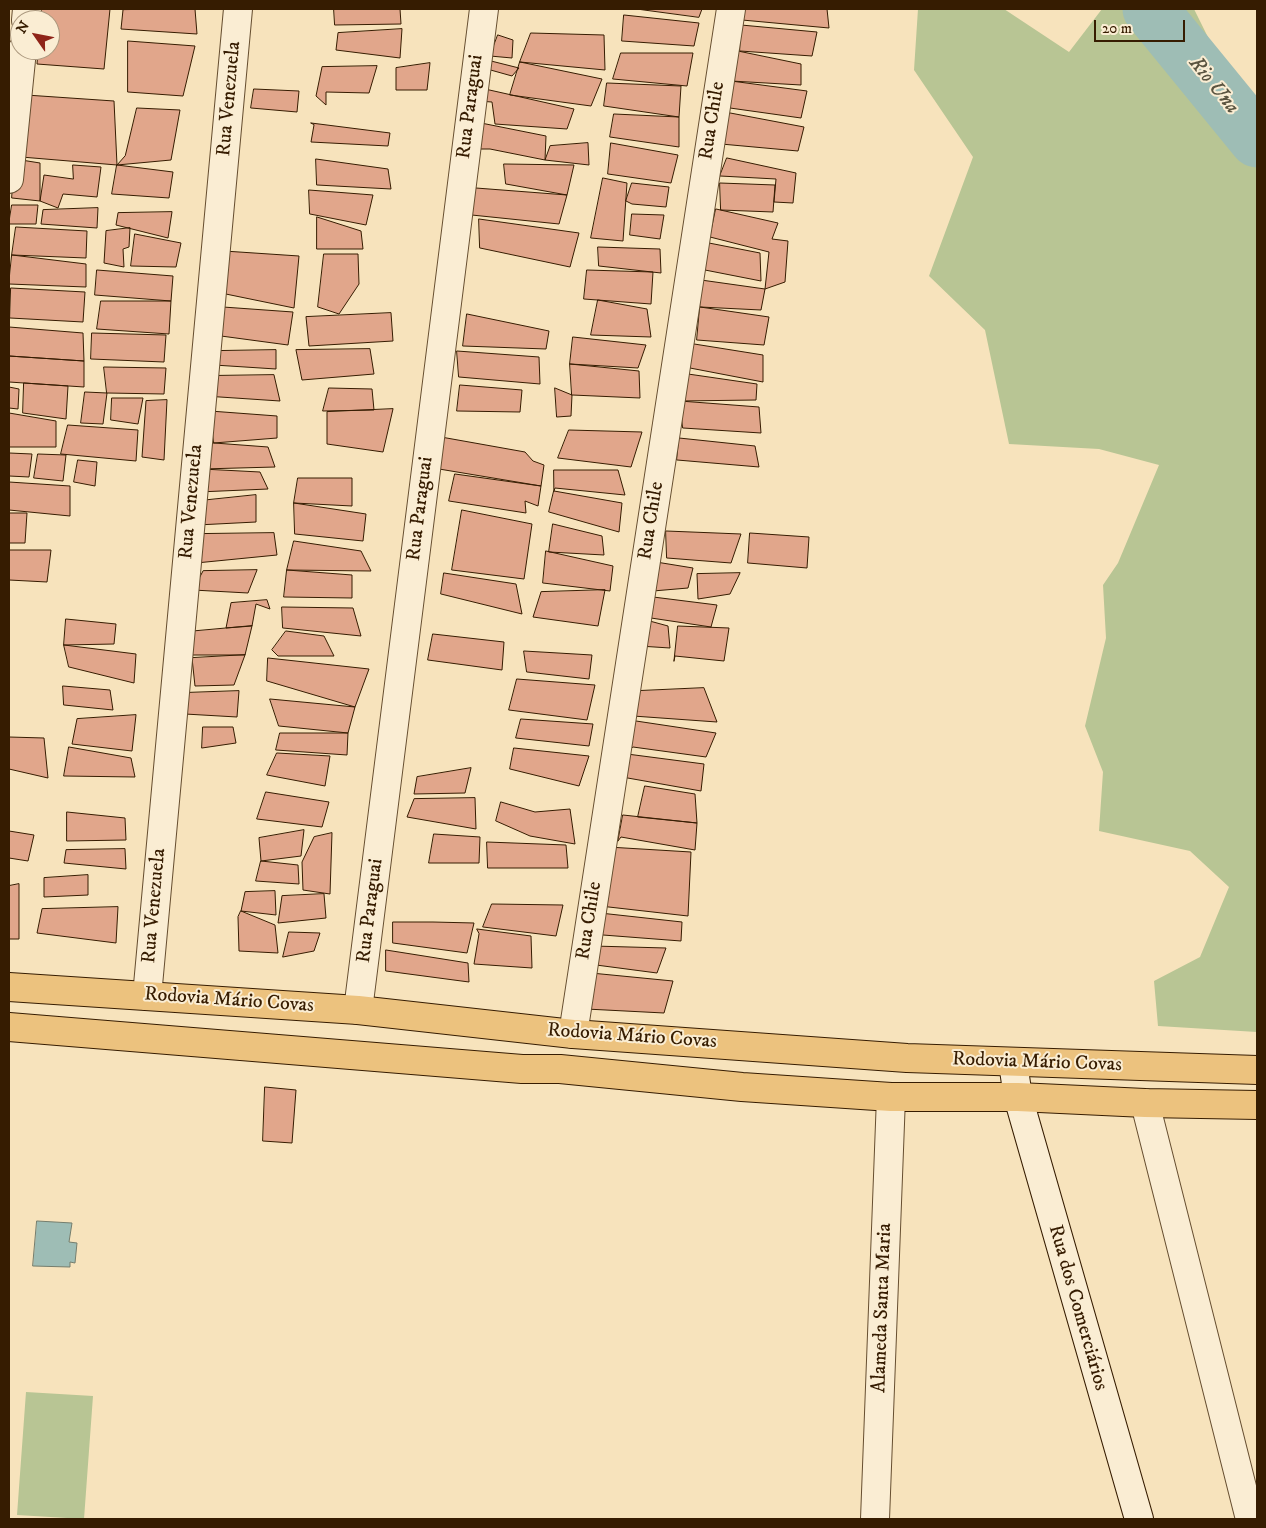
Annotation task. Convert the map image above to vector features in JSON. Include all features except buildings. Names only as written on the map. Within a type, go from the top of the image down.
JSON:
[{"type":"main road","name":"Rodovia Mário Covas","points":[[9,987],[358,1010],[573,1034],[907,1058],[1257,1070]]},
{"type":"main road","name":"Rodovia Mário Covas","points":[[9,1027],[512,1069],[560,1069],[742,1087],[891,1097],[1018,1097],[1145,1103],[1257,1105]]},
{"type":"street","name":"Rua Venezuela","points":[[147,996],[238,9]]},
{"type":"street","name":"Rua Paraguai","points":[[358,1010],[484,9]]},
{"type":"street","name":"Rua Chile","points":[[573,1034],[731,9]]},
{"type":"street","points":[[9,179],[21,60]]},
{"type":"street","name":"Rua dos Comerciários","points":[[1013,1063],[1018,1097],[1138,1519]]},
{"type":"street","name":"Alameda Santa Maria","points":[[875,1519],[891,1097]]},
{"type":"street","points":[[1145,1103],[1250,1519]]},
{"type":"green space","points":[[918,9],[1004,9],[1069,52],[1102,9],[1194,9],[1257,136],[1257,1032],[1158,1026],[1154,981],[1200,957],[1229,887],[1190,851],[1099,831],[1103,772],[1085,726],[1106,638],[1103,585],[1118,563],[1159,465],[1099,449],[1009,444],[985,330],[929,276],[973,157],[914,70]]},
{"type":"green space","points":[[26,1392],[93,1396],[84,1519],[17,1515]]},
{"type":"water","points":[[37,1221],[72,1223],[69,1242],[77,1243],[75,1263],[70,1262],[70,1267],[33,1266]]},
{"type":"waterway","name":"Rio Una","points":[[1150,9],[1257,140]]}]
